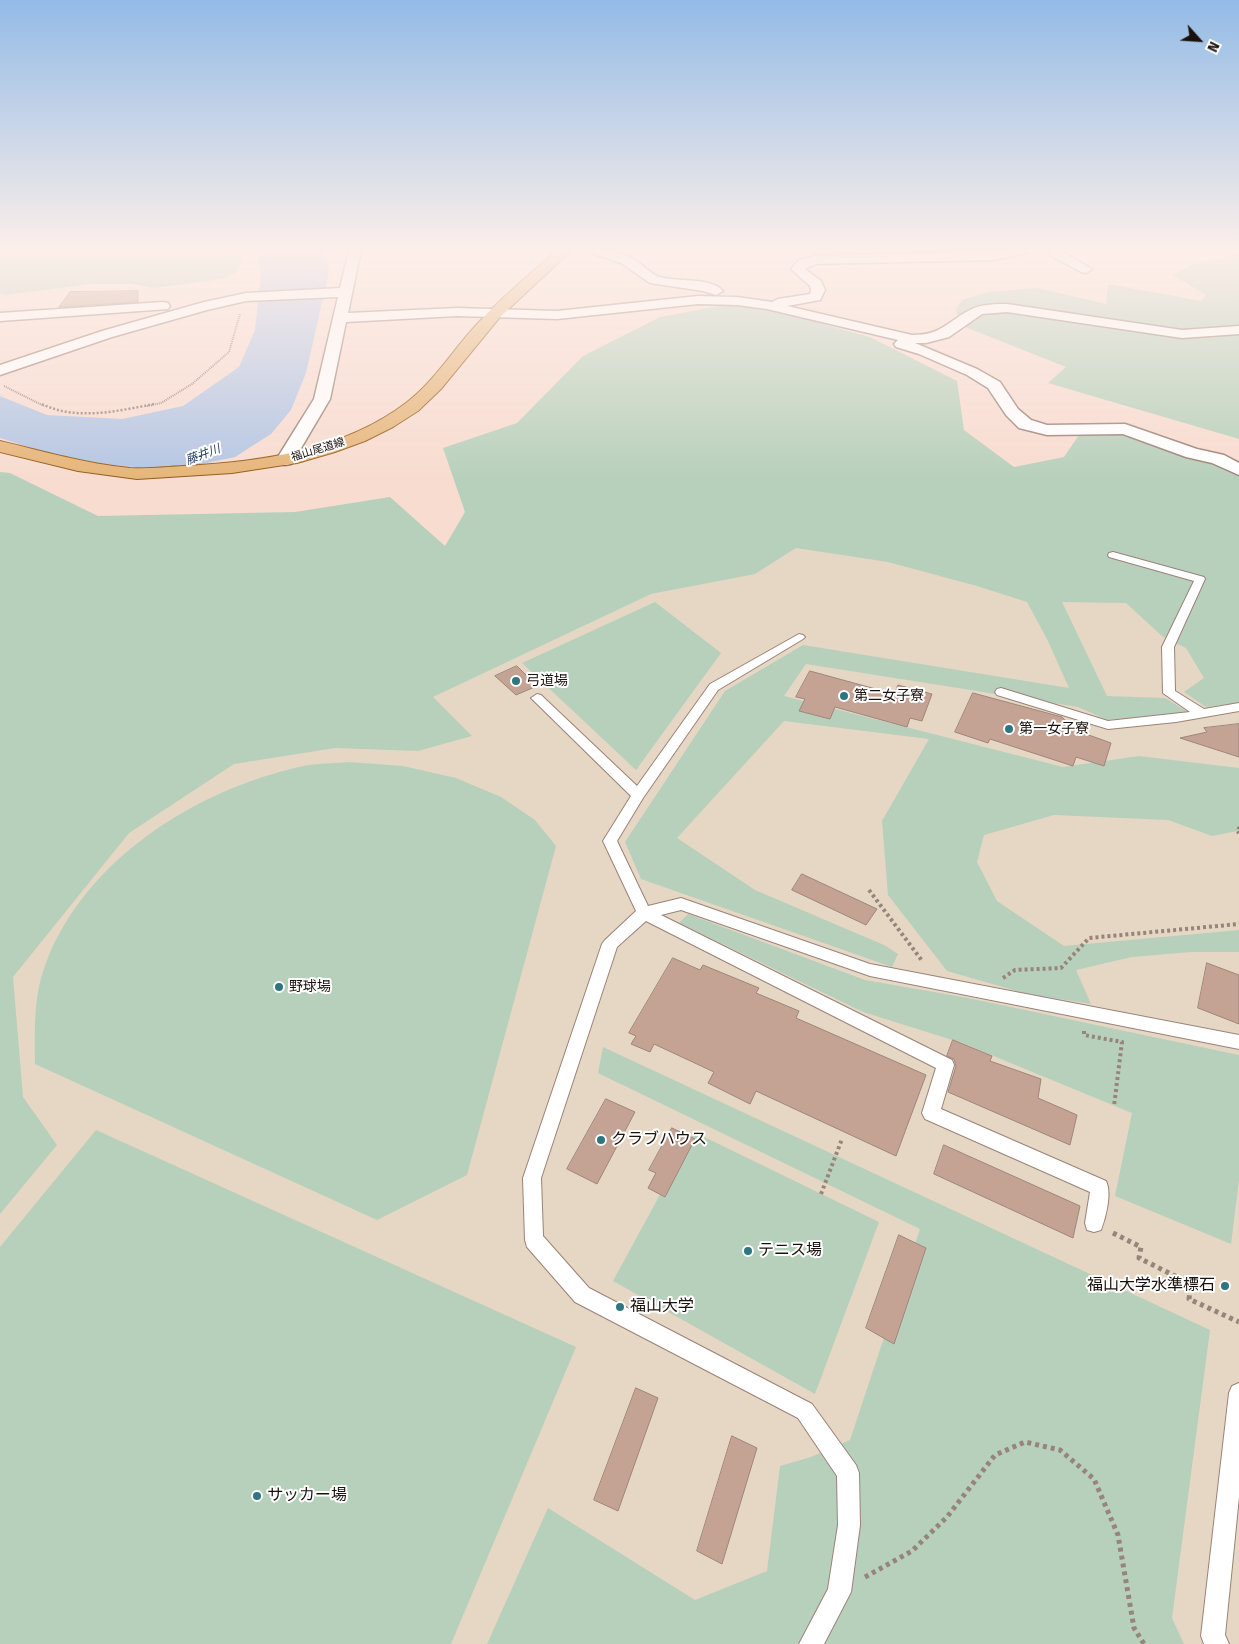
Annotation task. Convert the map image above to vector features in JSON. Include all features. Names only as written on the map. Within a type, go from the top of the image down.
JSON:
[{"type":"main road","name":"福山尾道線","points":[[0,446],[56,462],[128,474],[216,471],[285,460],[350,441],[383,426],[411,408],[431,390],[483,327]]},
{"type":"street","points":[[0,370],[111,340],[147,327]]},
{"type":"street","points":[[285,460],[322,399],[339,327]]},
{"type":"street","points":[[855,327],[884,334],[926,339],[944,334],[955,327]]},
{"type":"street","points":[[1133,327],[1182,334],[1239,330]]},
{"type":"street","points":[[884,334],[890,340],[924,351],[972,372],[994,385],[1012,412],[1025,424],[1047,430],[1125,430],[1192,453],[1218,459],[1239,470]]},
{"type":"lane","points":[[1113,555],[1200,580],[1168,647],[1169,693],[1201,713]]},
{"type":"lane","points":[[799,637],[714,687],[638,795],[610,841],[644,913],[946,1065],[931,1114],[1100,1186],[1094,1223]]},
{"type":"lane","points":[[1001,692],[1108,725],[1176,718],[1239,707]]},
{"type":"lane","points":[[536,698],[638,795]]},
{"type":"lane","points":[[811,1644],[839,1592],[849,1525],[848,1473],[806,1411],[582,1296],[534,1240],[532,1178],[610,944],[644,913],[680,904],[870,970],[1239,1042]]},
{"type":"lane","points":[[1217,1644],[1213,1636],[1239,1393]]},
{"type":"path","points":[[0,385],[53,410],[104,414],[161,403],[192,384],[229,352],[240,327]]},
{"type":"path","points":[[1239,827],[1237,831],[1239,834]]},
{"type":"path","points":[[869,890],[924,962],[950,986]]},
{"type":"path","points":[[982,992],[1015,970],[1061,968],[1089,938],[1239,924]]},
{"type":"path","points":[[1083,1012],[1084,1034],[1122,1042],[1114,1106]]},
{"type":"path","points":[[820,1194],[842,1140]]},
{"type":"path","points":[[1094,1223],[1142,1246],[1139,1258],[1191,1284],[1189,1299],[1239,1322]]},
{"type":"path","points":[[839,1592],[912,1551],[947,1517],[995,1455],[1025,1442],[1060,1450],[1094,1479],[1118,1535],[1134,1628],[1144,1644]]},
{"type":"shaded area","name":"福山大学","points":[[777,541],[1239,571],[1239,1644],[0,1644],[0,970],[102,836],[225,759]]},
{"type":"green space","points":[[641,327],[833,327],[870,337],[957,381],[964,430],[1014,467],[1064,457],[1081,432],[1126,436],[1239,470],[1239,703],[1206,707],[1184,692],[1204,678],[1186,648],[1162,636],[1126,603],[1062,602],[1107,696],[1165,698],[1188,712],[1107,720],[1078,707],[806,664],[784,696],[1063,767],[1139,756],[1239,768],[1239,830],[1237,831],[1212,836],[1168,820],[1054,815],[984,835],[977,862],[997,901],[1064,946],[1239,930],[1239,952],[1191,952],[1132,957],[1076,970],[1091,1004],[1027,994],[947,971],[888,895],[882,821],[929,739],[784,721],[677,838],[755,890],[884,945],[898,954],[892,967],[641,879],[625,842],[725,691],[803,645],[1069,688],[1048,641],[1027,602],[977,586],[888,562],[796,548],[755,574],[651,594],[433,697],[472,736],[418,751],[335,748],[234,764],[129,833],[13,977],[23,1097],[57,1145],[0,1214],[0,472],[10,473],[98,516],[295,512],[390,497],[445,546],[465,512],[443,448],[517,423],[583,356]]},
{"type":"green space","points":[[964,327],[1239,327],[1239,439],[1048,383],[1066,367]]},
{"type":"green space","points":[[655,602],[721,653],[636,770],[522,663]]},
{"type":"green space","name":"野球場","points":[[348,762],[403,766],[456,778],[501,797],[535,820],[556,846],[467,1175],[377,1220],[35,1064],[37,1000],[46,963],[64,926],[87,892],[116,862],[148,835],[183,812],[221,793],[260,778],[299,767]]},
{"type":"green space","points":[[688,914],[865,980],[968,998],[1239,1055],[1239,1181],[1231,1244],[1115,1196],[1132,1113],[962,1043],[863,1012],[679,923]]},
{"type":"green space","points":[[603,1047],[1210,1330],[1172,1618],[1184,1644],[487,1644],[548,1508],[695,1600],[767,1571],[780,1466],[811,1457],[850,1440],[920,1229],[598,1073]]},
{"type":"green space","name":"サッカー場","points":[[96,1130],[576,1347],[451,1644],[0,1644],[0,1247]]},
{"type":"green space","name":"テニス場","points":[[694,1132],[879,1222],[815,1394],[613,1281]]},
{"type":"water","name":"藤井川","points":[[255,327],[317,327],[306,373],[291,410],[271,434],[235,457],[178,469],[115,466],[51,454],[0,438],[0,396],[47,415],[122,419],[183,406],[239,367]]},
{"type":"building","name":"弓道場","points":[[517,666],[537,686],[516,695],[495,676]]},
{"type":"building","name":"第二女子寮","points":[[810,671],[894,694],[898,685],[932,694],[922,721],[910,718],[907,727],[835,707],[830,719],[799,711],[805,699],[796,697]]},
{"type":"building","name":"第一女子寮","points":[[973,693],[1062,717],[1079,735],[1086,734],[1111,743],[1104,766],[1076,757],[1073,766],[990,739],[988,743],[955,732]]},
{"type":"building","points":[[1239,724],[1239,757],[1180,738],[1207,732],[1204,728]]},
{"type":"building","points":[[802,874],[877,909],[866,925],[792,890]]},
{"type":"building","points":[[673,958],[700,970],[703,965],[759,988],[756,993],[799,1011],[796,1018],[926,1075],[896,1156],[756,1091],[750,1104],[708,1083],[714,1072],[654,1044],[650,1052],[631,1044],[636,1036],[629,1033]]},
{"type":"building","points":[[1207,963],[1239,975],[1239,1024],[1198,1008]]},
{"type":"building","points":[[953,1040],[992,1056],[990,1061],[1041,1079],[1038,1098],[1077,1115],[1070,1145],[948,1092],[956,1066],[954,1059],[947,1056]]},
{"type":"building","name":"クラブハウス","points":[[606,1099],[635,1112],[597,1184],[567,1169]]},
{"type":"building","points":[[672,1128],[695,1139],[665,1197],[648,1188],[656,1173],[649,1170]]},
{"type":"building","points":[[944,1145],[1080,1206],[1073,1238],[934,1174]]},
{"type":"building","points":[[899,1235],[926,1248],[894,1344],[866,1328]]},
{"type":"building","points":[[636,1388],[658,1398],[618,1511],[594,1500]]},
{"type":"building","points":[[732,1436],[757,1448],[722,1564],[697,1551]]},
{"type":"place","name":"弓道場","points":[[516,681]]},
{"type":"place","name":"第二女子寮","points":[[844,696]]},
{"type":"place","name":"第一女子寮","points":[[1009,729]]},
{"type":"place","name":"野球場","points":[[279,987]]},
{"type":"place","name":"クラブハウス","points":[[601,1140]]},
{"type":"place","name":"テニス場","points":[[748,1251]]},
{"type":"place","name":"福山大学水準標石","points":[[1225,1286]]},
{"type":"place","name":"福山大学","points":[[620,1307]]},
{"type":"place","name":"サッカー場","points":[[257,1496]]}]
